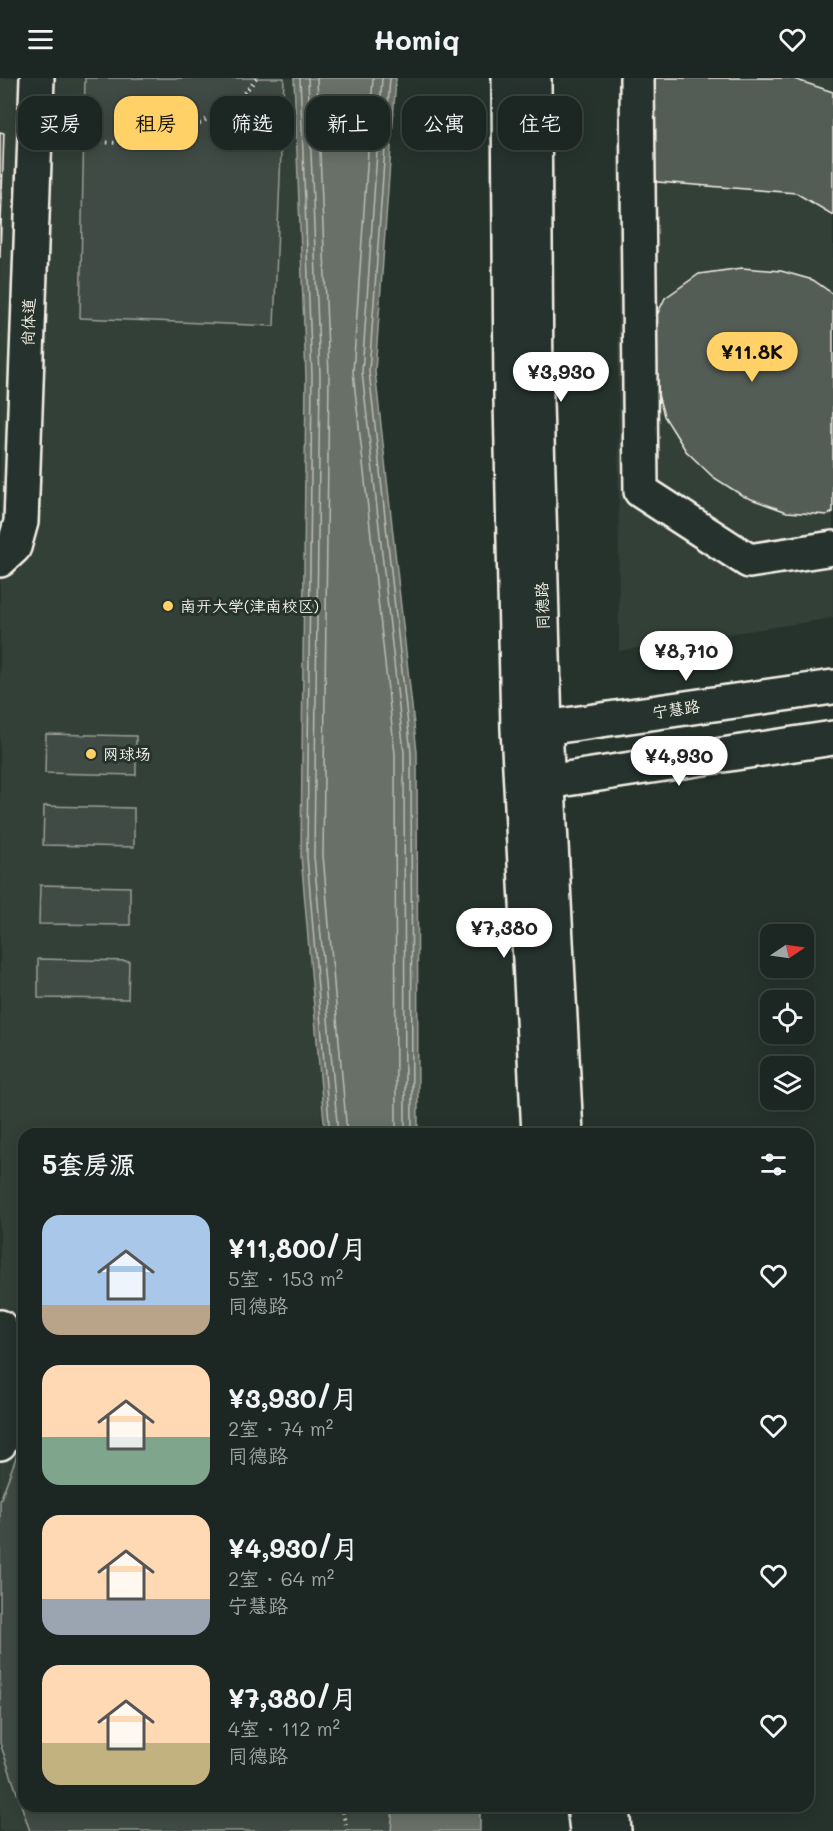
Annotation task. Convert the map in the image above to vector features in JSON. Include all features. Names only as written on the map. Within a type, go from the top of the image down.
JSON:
[{"type":"main road","name":"尚体道","points":[[36,96],[37,78]]},
{"type":"main road","name":"同德路","points":[[509,78],[511,400],[532,728],[539,1128]]},
{"type":"main road","name":"同德路","points":[[532,728],[536,401],[534,78]]},
{"type":"main road","points":[[637,78],[640,491],[749,561],[833,548]]},
{"type":"main road","name":"尚体道","points":[[0,560],[14,547],[21,522],[35,150]]},
{"type":"main road","name":"宁慧路","points":[[532,728],[833,687]]},
{"type":"main road","points":[[534,782],[833,738]]},
{"type":"main road","name":"同德路","points":[[534,782],[565,1128]]},
{"type":"main road","points":[[0,1443],[16,1372],[9,1333]]},
{"type":"main road","points":[[585,1812],[587,1831]]},
{"type":"main road","points":[[612,1812],[614,1831]]},
{"type":"path","points":[[102,140],[149,142],[206,121],[251,88],[256,78]]},
{"type":"path","points":[[343,1812],[347,1831]]},
{"type":"shaded area","name":"南开大学(津南校区)","points":[[0,78],[351,78],[350,96],[306,96],[306,150],[349,150],[321,1128],[18,1128],[18,1812],[106,1812],[366,1831],[0,1831]]},
{"type":"shaded area","points":[[85,78],[284,78],[283,96],[210,96],[210,150],[281,150],[274,326],[80,318],[84,150],[102,150],[102,96],[85,96]]},
{"type":"shaded area","points":[[617,78],[833,78],[833,618],[619,651]]},
{"type":"shaded area","name":"网球场","points":[[46,734],[136,736],[136,775],[45,773]]},
{"type":"shaded area","name":"网球场","points":[[44,806],[134,808],[134,847],[43,845]]},
{"type":"shaded area","points":[[40,885],[130,887],[130,925],[39,924]]},
{"type":"shaded area","points":[[38,959],[129,961],[128,999],[38,998]]},
{"type":"shaded area","points":[[18,1452],[18,1796],[0,1743],[0,1501]]},
{"type":"shaded area","points":[[24,1812],[394,1812],[396,1831],[30,1831]]},
{"type":"water","points":[[294,78],[396,78],[375,371],[417,752],[418,1128],[324,1128],[301,856],[306,376]]},
{"type":"water","points":[[393,1812],[480,1812],[480,1831],[391,1831]]},
{"type":"building","points":[[646,78],[791,78],[833,92],[833,215],[796,193],[645,181]]},
{"type":"building","points":[[0,132],[4,133],[0,258]]},
{"type":"building","points":[[742,268],[781,271],[813,280],[833,294],[833,512],[828,515],[787,512],[743,496],[713,477],[686,451],[664,416],[651,370],[650,330],[665,298],[699,274]]},
{"type":"place","name":"南开大学(津南校区)","points":[[168,606]]},
{"type":"place","name":"网球场","points":[[91,754]]}]
